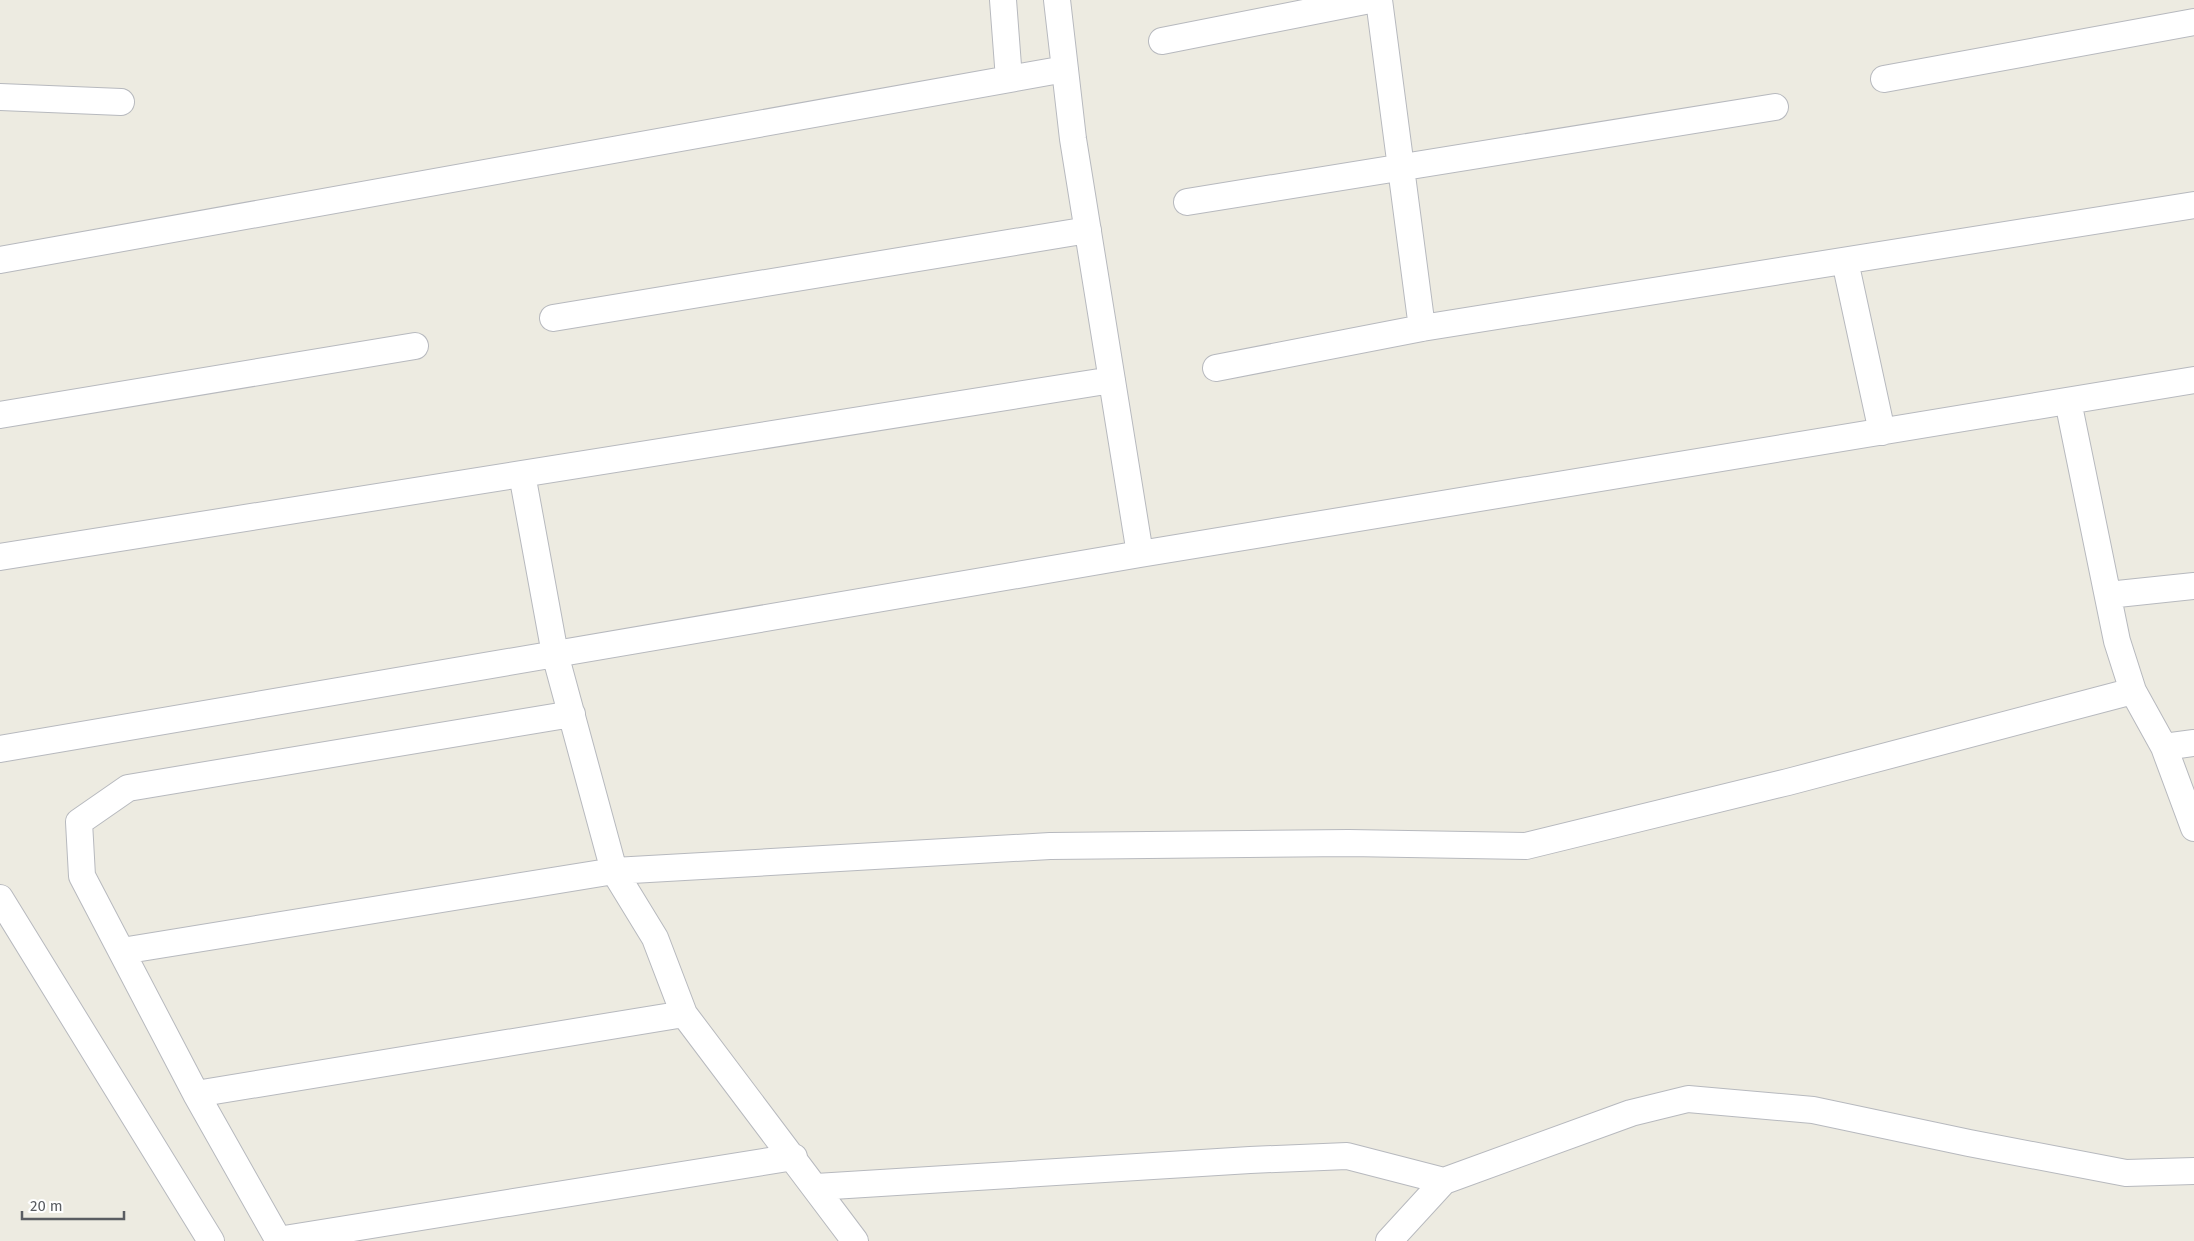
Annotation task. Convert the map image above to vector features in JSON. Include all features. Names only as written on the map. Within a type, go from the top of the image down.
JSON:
[{"type":"street","points":[[1003,0],[1009,80]]},
{"type":"street","points":[[1057,0],[1088,230],[1140,554]]},
{"type":"street","points":[[1162,40],[1370,0]]},
{"type":"street","points":[[1379,0],[1422,328]]},
{"type":"street","points":[[1884,79],[2194,22]]},
{"type":"street","points":[[0,260],[1065,69]]},
{"type":"street","points":[[0,97],[121,102]]},
{"type":"street","points":[[1187,202],[1776,107]]},
{"type":"street","points":[[1216,368],[1422,328],[2194,205]]},
{"type":"street","points":[[554,318],[1088,230]]},
{"type":"street","points":[[1845,261],[1882,432]]},
{"type":"street","points":[[0,415],[415,346]]},
{"type":"street","points":[[0,556],[1112,380]]},
{"type":"street","points":[[0,749],[1140,554],[2194,380]]},
{"type":"street","points":[[2068,401],[2117,640],[2134,691],[2164,747],[2194,828]]},
{"type":"street","points":[[522,474],[555,654],[614,872],[656,938],[684,1014],[794,1157],[855,1241]]},
{"type":"street","points":[[2108,595],[2194,586]]},
{"type":"street","points":[[122,951],[614,872],[1050,846],[1349,843],[1526,846],[1788,782],[2134,691]]},
{"type":"street","points":[[572,714],[128,788],[79,822],[82,876],[196,1094],[279,1241],[794,1157]]},
{"type":"street","points":[[2164,747],[2194,744]]},
{"type":"street","points":[[0,898],[211,1241]]},
{"type":"street","points":[[196,1094],[684,1014]]},
{"type":"street","points":[[1388,1241],[1444,1181],[1631,1113],[1688,1100],[1813,1110],[1969,1143],[2126,1173],[2194,1171]]},
{"type":"street","points":[[816,1188],[1250,1160],[1347,1156],[1444,1181]]}]
